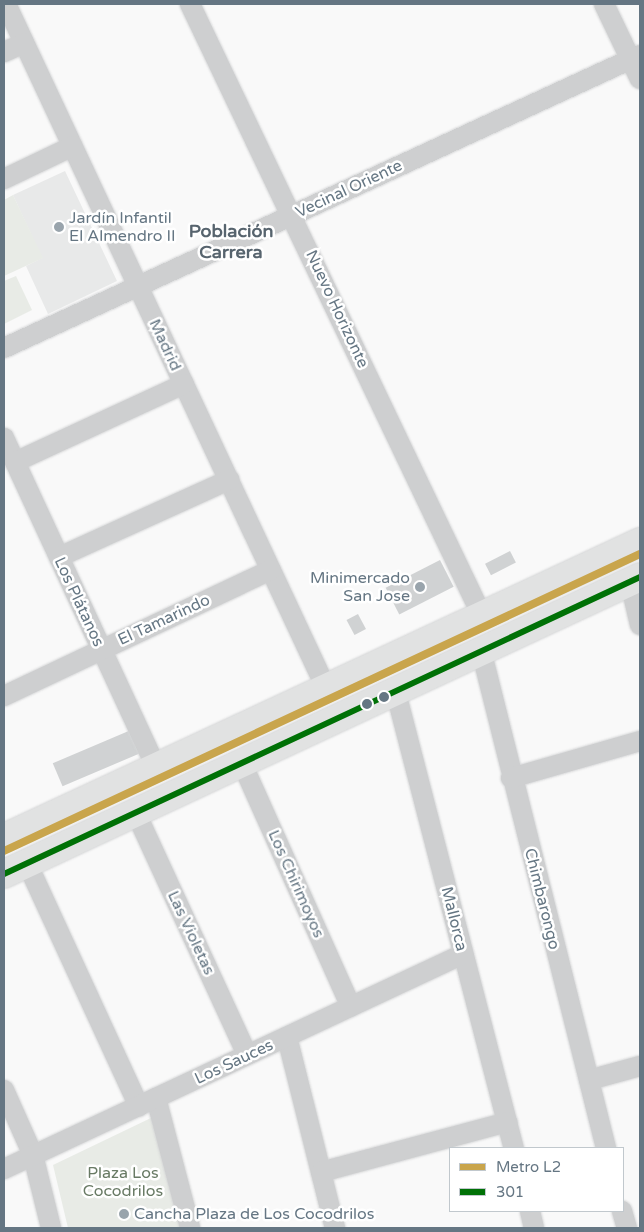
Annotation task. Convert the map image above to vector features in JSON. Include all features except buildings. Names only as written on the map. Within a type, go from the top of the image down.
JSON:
[{"type":"main road","points":[[4,838],[155,765],[640,542]]},
{"type":"main road","points":[[16,868],[395,689],[635,580]]},
{"type":"street","name":"Madrid","points":[[6,4],[325,686]]},
{"type":"street","name":"Nuevo Horizonte","points":[[190,4],[482,616]]},
{"type":"street","points":[[604,4],[636,57],[640,79]]},
{"type":"street","points":[[4,52],[24,43]]},
{"type":"street","name":"Vecinal Oriente","points":[[4,348],[636,57]]},
{"type":"street","points":[[4,178],[73,146]]},
{"type":"street","points":[[15,462],[184,384]]},
{"type":"street","name":"Los Plátanos","points":[[4,438],[155,765]]},
{"type":"street","points":[[59,557],[228,480]]},
{"type":"street","name":"El Tamarindo","points":[[4,696],[271,570]]},
{"type":"street","points":[[635,580],[640,625]]},
{"type":"street","name":"Chimbarongo","points":[[481,650],[511,778],[606,1147]]},
{"type":"street","name":"Mallorca","points":[[395,689],[514,1147]]},
{"type":"street","points":[[511,778],[640,741]]},
{"type":"street","name":"Los Chirimoyos","points":[[241,761],[351,1007]]},
{"type":"street","name":"Las Violetas","points":[[135,811],[247,1055]]},
{"type":"street","points":[[16,868],[148,1102],[190,1228]]},
{"type":"street","name":"Los Sauces","points":[[4,1169],[463,954]]},
{"type":"street","points":[[287,1036],[334,1228]]},
{"type":"street","points":[[589,1080],[640,1066]]},
{"type":"street","points":[[4,1090],[33,1155],[52,1228]]},
{"type":"street","points":[[321,1172],[507,1122]]},
{"type":"street","points":[[530,1212],[534,1228]]},
{"type":"street","points":[[622,1212],[627,1228]]},
{"type":"shaded area","name":"Jardín Infantil El Almendro II","points":[[65,171],[117,281],[48,314],[26,266],[42,258],[13,195]]},
{"type":"green space","points":[[13,195],[43,258],[4,276],[4,200]]},
{"type":"green space","points":[[16,276],[32,310],[4,324],[4,281]]},
{"type":"green space","name":"Plaza Los Cocodrilos","points":[[153,1117],[186,1228],[68,1228],[53,1165]]},
{"type":"metro line","name":"L2","points":[[4,851],[640,554]]},
{"type":"transit line","name":"301","points":[[4,874],[640,577]]},
{"type":"place","name":"Jardín Infantil El Almendro II","points":[[59,227]]},
{"type":"place","name":"Minimercado San Jose","points":[[420,587]]},
{"type":"place","name":"Cancha Plaza de Los Cocodrilos","points":[[124,1214]]},
{"type":"district","name":"Población Carrera","points":[[231,242]]}]
